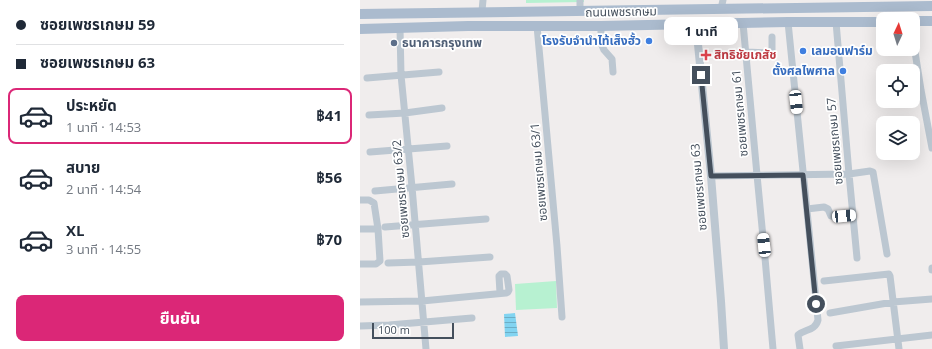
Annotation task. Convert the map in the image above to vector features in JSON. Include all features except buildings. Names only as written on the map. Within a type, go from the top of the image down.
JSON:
[{"type":"main road","name":"ถนนเพชรเกษม","points":[[360,14],[580,10],[722,4],[926,4]]},
{"type":"main road","points":[[476,26],[479,11]]},
{"type":"main road","points":[[920,21],[932,21]]},
{"type":"main road","name":"ถนนเพชรเกษม","points":[[360,28],[876,22]]},
{"type":"street","points":[[479,11],[483,0]]},
{"type":"street","points":[[580,0],[580,10]]},
{"type":"street","points":[[788,22],[818,320],[817,325],[798,335],[800,349]]},
{"type":"street","name":"ซอยเพชรเกษม 57","points":[[836,22],[857,258]]},
{"type":"street","name":"ซอยเพชรเกษม 61","points":[[743,23],[772,347]]},
{"type":"street","name":"ซอยเพชรเกษม 63","points":[[696,24],[711,176],[724,349]]},
{"type":"street","name":"ซอยเพชรเกษม 63/1","points":[[537,26],[562,317]]},
{"type":"street","points":[[601,26],[601,43],[604,50],[612,59],[613,72]]},
{"type":"street","name":"ซอยเพชรเกษม 63/2","points":[[400,28],[405,113],[426,349]]},
{"type":"street","points":[[746,52],[772,52],[772,37]]},
{"type":"street","points":[[916,56],[932,148]]},
{"type":"street","points":[[367,78],[439,72]]},
{"type":"street","points":[[369,115],[405,113],[442,108]]},
{"type":"street","points":[[370,152],[447,146]]},
{"type":"street","points":[[711,176],[849,174],[870,171],[873,172],[887,254]]},
{"type":"street","points":[[375,191],[452,184]]},
{"type":"street","points":[[360,200],[369,200],[374,203],[381,228],[380,261],[376,264],[360,264]]},
{"type":"street","points":[[807,209],[824,207],[828,209],[831,216],[853,215]]},
{"type":"street","points":[[360,229],[486,219]]},
{"type":"street","points":[[388,263],[490,257]]},
{"type":"street","points":[[824,281],[889,274],[899,349]]},
{"type":"street","points":[[360,302],[422,301],[500,293]]},
{"type":"street","points":[[830,313],[893,302],[932,299]]},
{"type":"street","points":[[360,326],[472,318]]},
{"type":"street","points":[[836,346],[932,335]]},
{"type":"green space","points":[[526,0],[584,0],[584,2],[526,3]]},
{"type":"green space","points":[[556,281],[557,308],[516,310],[515,284]]},
{"type":"water","points":[[515,313],[518,336],[505,337],[504,314]]},
{"type":"place","name":"โรงรับจำนำไท้เส็งฮั้ว","points":[[649,41]]},
{"type":"place","name":"ธนาคารกรุงเทพ","points":[[394,43]]},
{"type":"place","name":"เลมอนฟาร์ม","points":[[803,51]]},
{"type":"place","name":"สิทธิชัยเภสัช","points":[[706,55]]},
{"type":"place","name":"ตั้งศลไพศาล","points":[[843,71]]},
{"type":"route","points":[[701,75],[711,176],[803,175],[816,304]]}]
